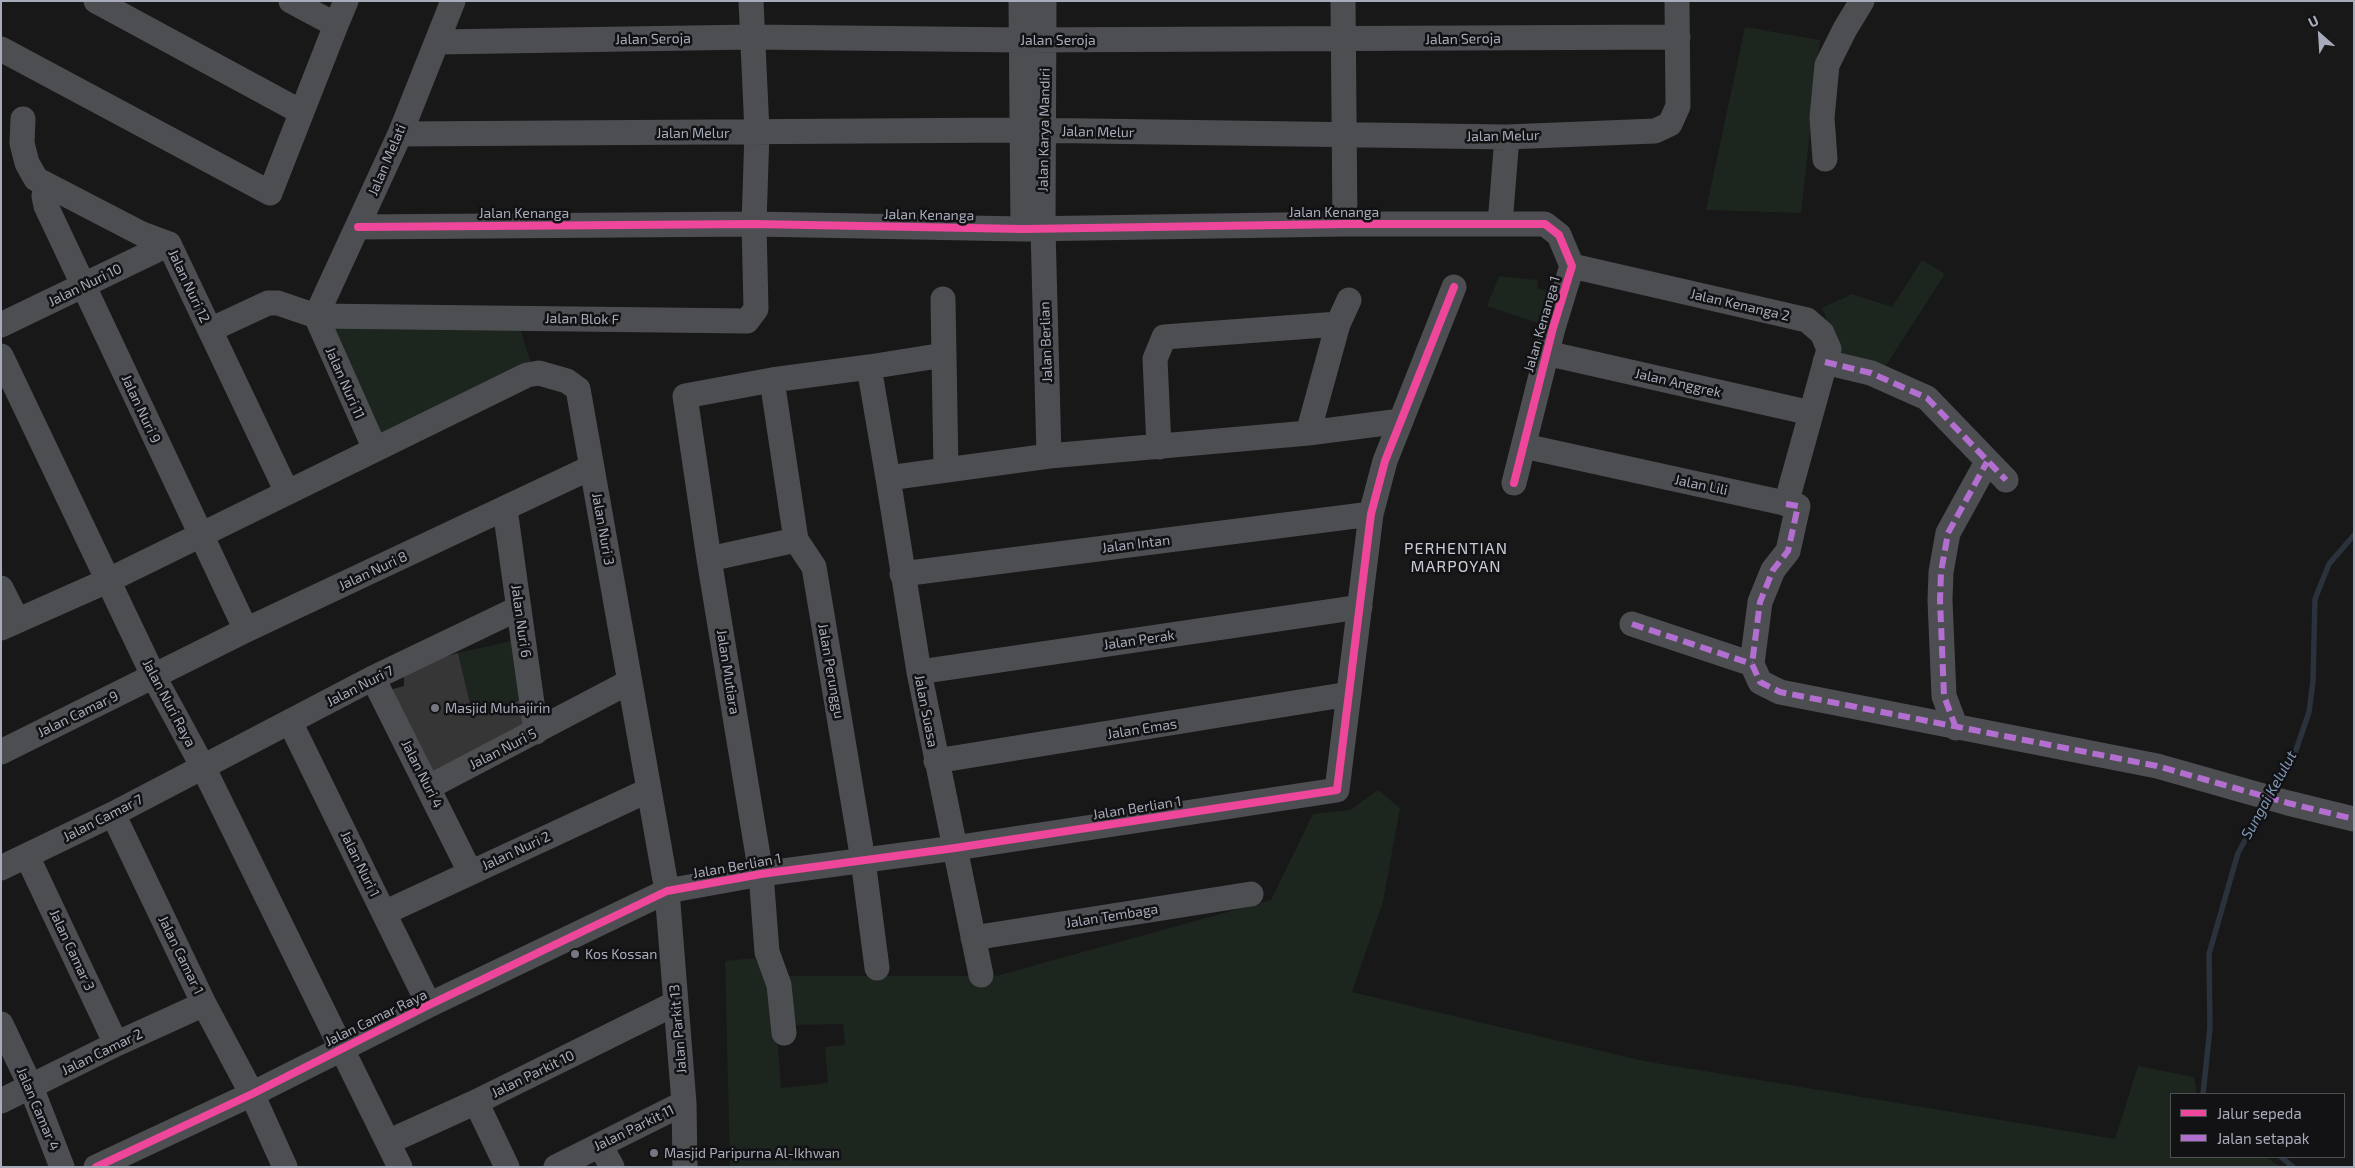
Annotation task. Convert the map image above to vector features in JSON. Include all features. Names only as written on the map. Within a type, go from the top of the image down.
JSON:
[{"type":"street","points":[[96,1],[301,112]]},
{"type":"street","points":[[291,1],[336,26]]},
{"type":"street","points":[[1,49],[270,193],[346,1]]},
{"type":"street","name":"Jalan Melati","points":[[316,316],[400,134],[453,1]]},
{"type":"street","points":[[751,1],[757,132],[754,224]]},
{"type":"street","points":[[1021,1],[1033,40]]},
{"type":"street","points":[[1033,40],[1044,1]]},
{"type":"street","points":[[1343,1],[1345,224]]},
{"type":"street","name":"Jalan Melur","points":[[400,134],[1032,130],[1344,137],[1507,138],[1655,131],[1670,124],[1678,106],[1677,1]]},
{"type":"street","points":[[1825,159],[1822,118],[1827,65],[1862,1]]},
{"type":"street","name":"Jalan Seroja","points":[[437,42],[753,37],[1033,40],[1678,37]]},
{"type":"street","name":"Jalan Berlian","points":[[1033,40],[1033,229],[1050,456]]},
{"type":"street","name":"Jalan Nuri 12","points":[[23,119],[22,143],[27,163],[36,179],[142,234],[169,244],[287,492]]},
{"type":"street","points":[[1500,224],[1507,138]]},
{"type":"street","name":"Jalan Nuri 9","points":[[46,185],[44,196],[46,206],[82,286],[246,630]]},
{"type":"street","name":"Jalan Kenanga","points":[[358,227],[754,224],[1033,229],[1345,224],[1500,224]]},
{"type":"street","name":"Jalan Blok F","points":[[316,316],[746,321],[756,309],[754,224]]},
{"type":"street","name":"Jalan Kenanga 1","points":[[1500,224],[1545,224],[1559,235],[1572,266],[1546,353],[1514,483]]},
{"type":"street","name":"Jalan Nuri 10","points":[[1,325],[169,244]]},
{"type":"street","name":"Jalan Kenanga 2","points":[[1572,266],[1807,320],[1822,333],[1829,349],[1811,413]]},
{"type":"street","name":"Jalan Berlian 1","points":[[667,891],[761,874],[955,848],[1337,790],[1371,514],[1385,461],[1454,287]]},
{"type":"street","points":[[943,300],[946,470]]},
{"type":"street","points":[[1308,433],[1338,324],[1350,300]]},
{"type":"street","points":[[210,330],[268,303],[278,303],[316,316]]},
{"type":"street","name":"Jalan Nuri 11","points":[[316,316],[375,449]]},
{"type":"street","points":[[1159,447],[1155,359],[1164,337],[1338,324]]},
{"type":"street","name":"Jalan Anggrek","points":[[1546,353],[1811,413]]},
{"type":"street","points":[[772,380],[869,367],[944,354]]},
{"type":"street","name":"Jalan Nuri Raya","points":[[1,356],[110,580],[154,677],[203,767],[400,1167]]},
{"type":"street","points":[[1825,362],[1871,373],[1927,398],[2006,480]]},
{"type":"street","name":"Jalan Suasa","points":[[869,367],[919,672],[955,848]]},
{"type":"street","name":"Jalan Nuri 3","points":[[375,449],[527,375],[539,373],[567,381],[578,389],[667,891]]},
{"type":"street","name":"Jalan Perunggu","points":[[772,380],[796,540],[814,567],[863,860],[877,968]]},
{"type":"street","name":"Jalan Mutiara","points":[[772,380],[685,396],[709,559],[761,874],[767,952],[778,979],[784,1033]]},
{"type":"street","points":[[1811,413],[1786,504],[1798,506],[1788,551],[1773,570],[1760,602],[1752,664],[1760,682],[1780,692],[2157,766],[2258,795],[2354,819]]},
{"type":"street","points":[[888,478],[1050,456],[1308,433],[1401,421]]},
{"type":"street","name":"Jalan Lili","points":[[1524,446],[1786,504]]},
{"type":"street","points":[[1,588],[9,624],[110,580],[375,449]]},
{"type":"street","points":[[1956,728],[1944,696],[1940,600],[1941,572],[1948,533],[1987,462]]},
{"type":"street","name":"Jalan Nuri 8","points":[[154,677],[246,630],[592,467]]},
{"type":"street","name":"Jalan Nuri 6","points":[[505,509],[536,732]]},
{"type":"street","name":"Jalan Intan","points":[[902,574],[1371,514]]},
{"type":"street","points":[[709,559],[796,540]]},
{"type":"street","name":"Jalan Nuri 7","points":[[203,767],[373,678],[519,608]]},
{"type":"street","name":"Jalan Perak","points":[[919,672],[1360,608]]},
{"type":"street","points":[[1632,624],[1752,664]]},
{"type":"street","name":"Jalan Camar 9","points":[[1,752],[154,677]]},
{"type":"street","name":"Jalan Nuri 4","points":[[373,678],[429,786],[470,872]]},
{"type":"street","name":"Jalan Nuri 5","points":[[429,786],[629,682]]},
{"type":"street","name":"Jalan Emas","points":[[936,761],[1349,694]]},
{"type":"street","name":"Jalan Nuri 1","points":[[290,722],[429,1005]]},
{"type":"street","name":"Jalan Camar 7","points":[[1,868],[113,814],[203,767]]},
{"type":"street","name":"Jalan Nuri 2","points":[[384,913],[649,790]]},
{"type":"street","name":"Jalan Camar 1","points":[[113,814],[204,1004],[252,1094],[285,1167]]},
{"type":"street","points":[[955,848],[981,975]]},
{"type":"street","name":"Jalan Camar 3","points":[[27,856],[116,1044]]},
{"type":"street","name":"Jalan Camar Raya","points":[[96,1167],[252,1094],[429,1005],[667,891]]},
{"type":"street","name":"Jalan Parkit 13","points":[[667,891],[684,1103],[685,1167]]},
{"type":"street","name":"Jalan Tembaga","points":[[973,938],[1252,894]]},
{"type":"street","name":"Jalan Parkit 10","points":[[388,1142],[476,1102],[676,1003]]},
{"type":"street","name":"Jalan Camar 2","points":[[1,1101],[116,1044],[204,1004]]},
{"type":"street","name":"Jalan Camar 4","points":[[1,1024],[31,1087],[62,1167]]},
{"type":"street","points":[[476,1102],[507,1167]]},
{"type":"street","name":"Jalan Parkit 11","points":[[556,1167],[684,1103]]},
{"type":"street","points":[[600,1145],[612,1167]]},
{"type":"shaded area","points":[[1745,27],[1820,40],[1801,213],[1706,210]]},
{"type":"shaded area","points":[[1922,260],[1945,274],[1883,370],[1855,364],[1838,349],[1822,308],[1852,294],[1892,307]]},
{"type":"shaded area","points":[[1499,276],[1537,280],[1538,289],[1564,293],[1553,328],[1487,306]]},
{"type":"shaded area","points":[[327,327],[520,329],[533,369],[385,442]]},
{"type":"shaded area","points":[[511,641],[521,700],[473,716],[458,653]]},
{"type":"shaded area","points":[[1378,790],[1400,808],[1383,902],[1352,992],[1644,1061],[2115,1139],[2138,1066],[2194,1077],[2197,1093],[2170,1093],[2170,1158],[2267,1158],[2282,1167],[730,1167],[725,961],[754,958],[770,977],[774,996],[781,1088],[828,1083],[825,1047],[845,1045],[843,1024],[794,1025],[788,976],[996,976],[1271,900],[1313,814],[1350,810]]},
{"type":"building","name":"Masjid Muhajirin","points":[[458,653],[473,716],[521,700],[529,729],[434,776],[390,690],[404,686],[404,668]]},
{"type":"waterway","name":"Sungai Kelulut","points":[[2274,793],[2294,756],[2309,712],[2313,681],[2315,599],[2329,564],[2354,535]]},
{"type":"waterway","name":"Sungai Kelulut","points":[[2203,1093],[2210,1028],[2209,954],[2238,853],[2248,835],[2252,822],[2265,804]]},
{"type":"waterway","name":"Sungai Kelulut","points":[[2282,1158],[2293,1167]]},
{"type":"marked path","points":[[1825,362],[1871,373],[1927,398],[2006,480]]},
{"type":"marked path","points":[[1956,728],[1944,696],[1940,600],[1941,572],[1948,533],[1987,462]]},
{"type":"marked path","points":[[1786,504],[1798,506],[1788,551],[1773,570],[1760,602],[1752,664],[1760,682],[1780,692],[2157,766],[2288,803],[2354,819]]},
{"type":"marked path","points":[[1632,624],[1752,664]]},
{"type":"cycle path","points":[[358,227],[754,224],[1023,229],[1345,224],[1545,224],[1559,235],[1572,266],[1553,328],[1514,483]]},
{"type":"cycle path","points":[[96,1167],[252,1094],[429,1005],[667,891],[761,874],[955,848],[1337,790],[1371,514],[1385,461],[1454,287]]},
{"type":"place","name":"Masjid Muhajirin","points":[[435,708]]},
{"type":"place","name":"Kos Kossan","points":[[575,954]]},
{"type":"place","name":"Masjid Paripurna Al-Ikhwan","points":[[654,1153]]},
{"type":"district","name":"PERHENTIAN MARPOYAN","points":[[1456,558]]}]
